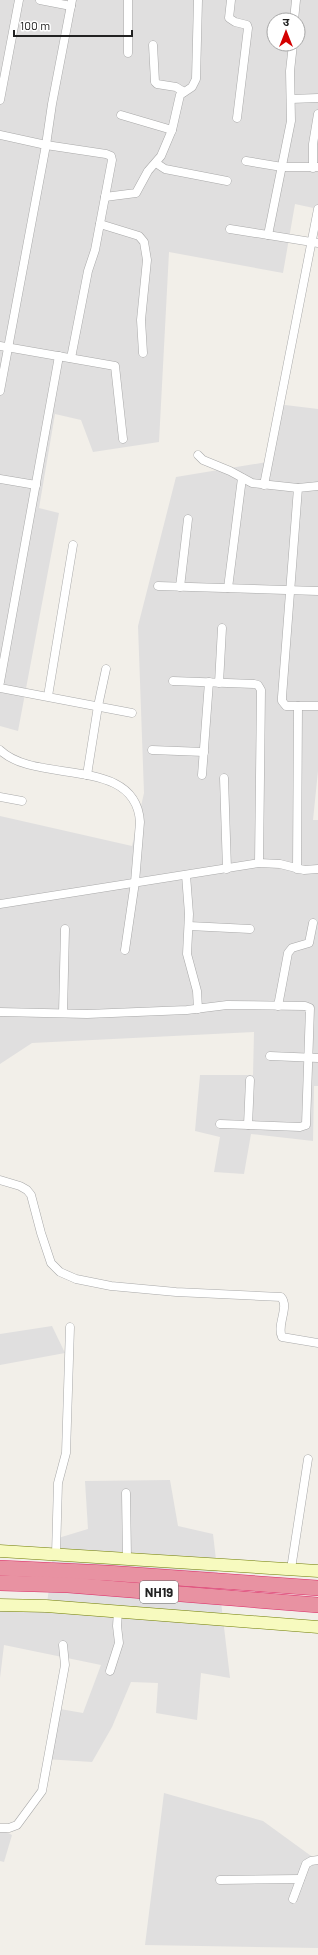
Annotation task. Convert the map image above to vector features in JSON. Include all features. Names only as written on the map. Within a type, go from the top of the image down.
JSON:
[{"type":"highway","name":"NH19","points":[[0,1568],[107,1573],[318,1588]]},
{"type":"highway","name":"NH19","points":[[0,1583],[68,1585],[318,1605]]},
{"type":"street","points":[[0,100],[20,0]]},
{"type":"street","points":[[0,391],[4,347],[46,146],[52,104],[72,3],[40,0]]},
{"type":"street","points":[[128,0],[128,53]]},
{"type":"street","points":[[105,197],[136,193],[148,171],[161,156],[172,130],[178,99],[184,92],[192,87],[196,79],[198,0]]},
{"type":"street","points":[[231,0],[229,18],[235,22],[247,25],[248,28],[237,118]]},
{"type":"street","points":[[295,12],[296,0]]},
{"type":"street","points":[[153,45],[155,82],[157,84],[176,87],[184,92]]},
{"type":"street","points":[[268,235],[291,121],[292,52]]},
{"type":"street","points":[[291,99],[318,98]]},
{"type":"street","points":[[246,162],[282,167],[316,168],[313,144],[318,114]]},
{"type":"street","points":[[121,115],[172,130]]},
{"type":"street","points":[[0,135],[46,146],[106,154],[111,156],[112,160],[100,224],[88,271],[71,358]]},
{"type":"street","points":[[156,163],[165,168],[226,181]]},
{"type":"street","points":[[264,485],[315,242],[318,208]]},
{"type":"street","points":[[100,224],[139,236],[144,242],[147,260],[141,320],[143,354]]},
{"type":"street","points":[[230,229],[315,242]]},
{"type":"street","points":[[4,347],[112,365],[116,368],[123,439]]},
{"type":"street","points":[[0,682],[59,356]]},
{"type":"street","points":[[198,455],[203,460],[230,471],[242,478],[264,485],[298,488],[318,486]]},
{"type":"street","points":[[228,588],[242,478]]},
{"type":"street","points":[[0,479],[36,485]]},
{"type":"street","points":[[298,488],[289,590],[282,701],[286,706],[318,706]]},
{"type":"street","points":[[180,587],[188,519]]},
{"type":"street","points":[[48,696],[73,546]]},
{"type":"street","points":[[158,586],[318,591]]},
{"type":"street","points":[[219,683],[222,628]]},
{"type":"street","points":[[87,775],[98,706],[106,669]]},
{"type":"street","points":[[173,681],[254,684],[258,685],[261,690],[259,864]]},
{"type":"street","points":[[202,775],[209,682]]},
{"type":"street","points":[[0,688],[132,713]]},
{"type":"street","points":[[297,869],[298,706]]},
{"type":"street","points":[[0,750],[11,758],[20,761],[71,774],[101,778],[123,788],[136,804],[140,822],[135,882],[125,950]]},
{"type":"street","points":[[152,750],[204,752]]},
{"type":"street","points":[[224,778],[227,869]]},
{"type":"street","points":[[0,798],[22,801]]},
{"type":"street","points":[[0,904],[259,864],[280,864],[297,869],[318,869]]},
{"type":"street","points":[[186,875],[189,926],[187,959],[197,991],[198,1009]]},
{"type":"street","points":[[278,1006],[288,953],[292,948],[309,943],[312,923]]},
{"type":"street","points":[[189,926],[250,930]]},
{"type":"street","points":[[63,1013],[65,929]]},
{"type":"street","points":[[0,1012],[145,1012],[198,1009],[227,1005],[305,1006],[310,1008],[306,1125],[300,1127],[220,1124]]},
{"type":"street","points":[[270,1056],[318,1058]]},
{"type":"street","points":[[248,1125],[250,1080]]},
{"type":"street","points":[[0,1180],[20,1186],[31,1195],[51,1263],[60,1272],[76,1279],[111,1286],[176,1292],[281,1297],[284,1302],[280,1332],[282,1337],[318,1343]]},
{"type":"street","points":[[56,1554],[58,1483],[66,1453],[70,1327]]},
{"type":"street","points":[[291,1569],[308,1459]]},
{"type":"street","points":[[126,1493],[127,1558]]},
{"type":"street","points":[[0,1551],[318,1571]]},
{"type":"street","points":[[0,1605],[46,1606],[318,1627]]},
{"type":"street","points":[[110,1670],[119,1643],[117,1626],[118,1611]]},
{"type":"street","points":[[0,1828],[9,1828],[17,1824],[42,1791],[65,1665],[63,1645]]},
{"type":"street","points":[[293,1898],[306,1864],[311,1861],[318,1860]]},
{"type":"street","points":[[220,1880],[300,1879]]},
{"type":"shaded area","points":[[0,0],[318,0],[318,209],[295,204],[283,273],[169,252],[159,442],[93,452],[81,420],[55,414],[39,508],[59,513],[18,731],[0,726]]},
{"type":"shaded area","points":[[277,404],[318,409],[318,771],[313,820],[318,820],[318,1086],[314,1086],[313,1141],[251,1134],[244,1174],[214,1172],[220,1137],[195,1131],[200,1075],[253,1075],[254,1032],[32,1043],[0,1064],[0,816],[132,846],[144,793],[138,626],[176,477],[267,462]]},
{"type":"shaded area","points":[[52,1326],[65,1353],[0,1365],[0,1334]]},
{"type":"shaded area","points":[[170,1480],[178,1526],[213,1534],[230,1678],[201,1673],[197,1720],[156,1713],[158,1683],[131,1682],[112,1727],[92,1762],[45,1759],[60,1709],[83,1713],[101,1665],[4,1645],[0,1678],[0,1610],[46,1612],[55,1539],[88,1529],[85,1481]]},
{"type":"shaded area","points":[[164,1793],[263,1821],[318,1861],[318,1948],[145,1945]]},
{"type":"shaded area","points":[[0,1829],[12,1835],[4,1862],[0,1861]]}]
